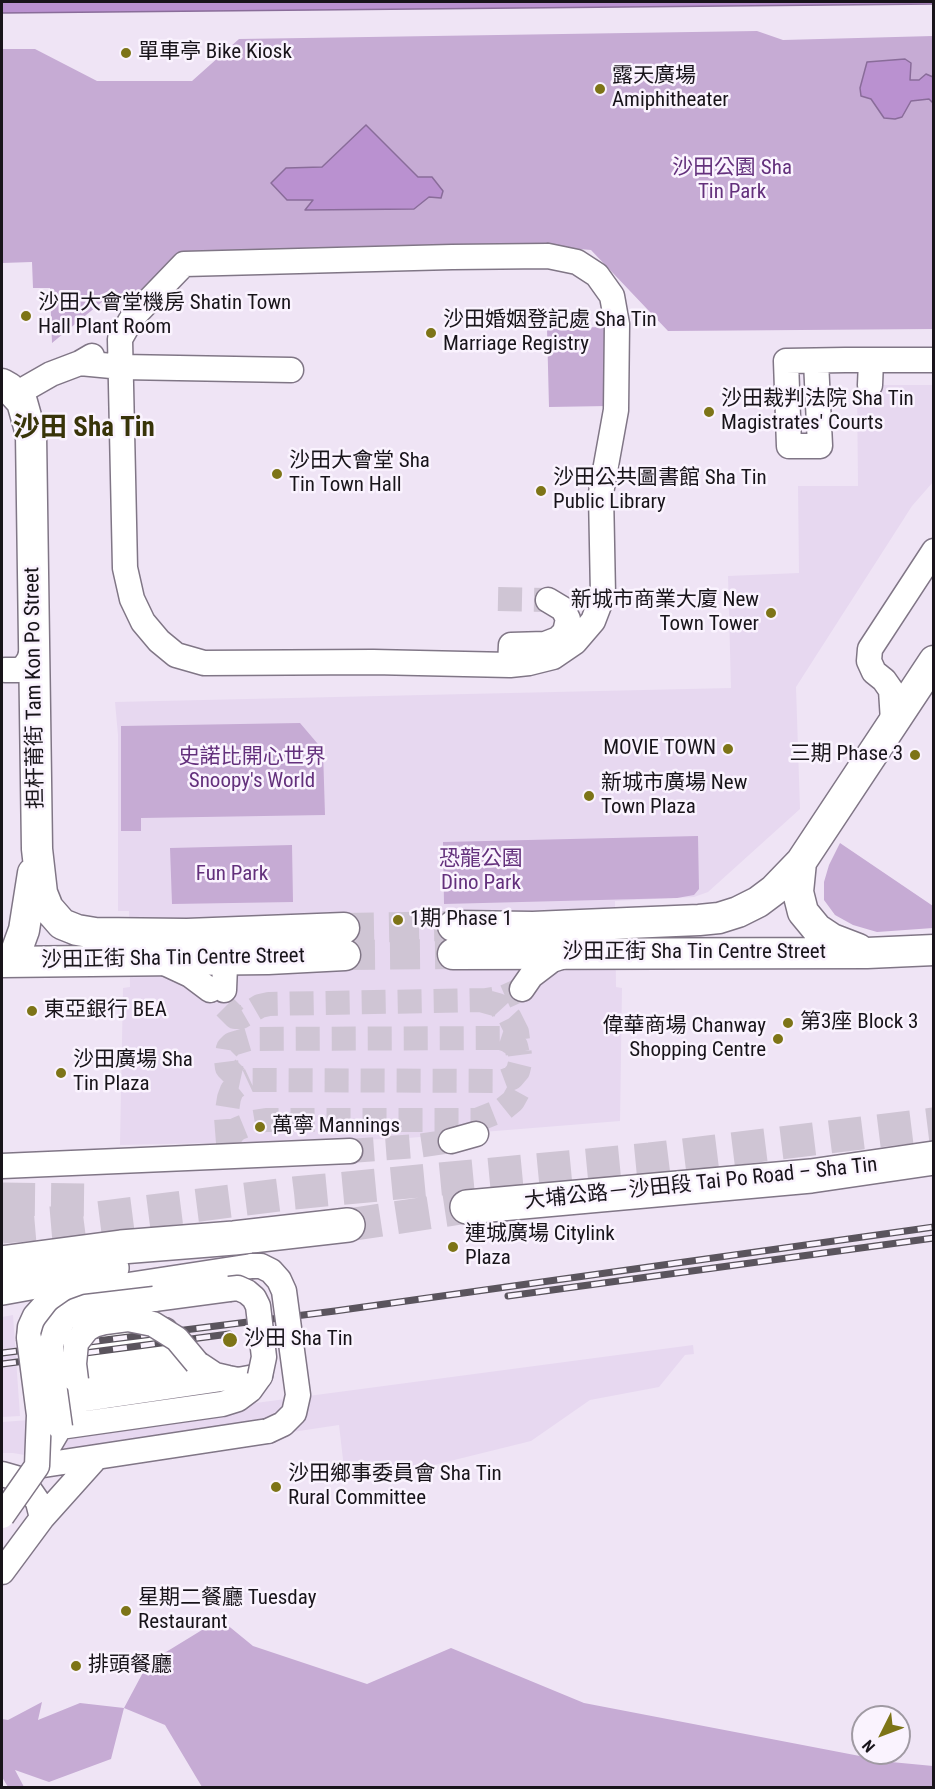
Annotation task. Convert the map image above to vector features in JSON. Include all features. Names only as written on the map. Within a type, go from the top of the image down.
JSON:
[{"type":"highway","name":"大埔公路－沙田段 Tai Po Road – Sha Tin","points":[[467,1207],[811,1176],[933,1158]]},
{"type":"highway","points":[[2,1263],[121,1247],[234,1238],[348,1225]]},
{"type":"highway","points":[[2,1288],[123,1265],[234,1238]]},
{"type":"main road","name":"担杆莆街 Tam Kon Po Street","points":[[9,389],[26,410],[31,434],[37,849],[42,893],[48,908],[62,924],[86,932],[116,934]]},
{"type":"main road","name":"沙田正街 Sha Tin Centre Street","points":[[933,661],[801,862],[774,890],[758,902],[719,918],[545,926],[453,940],[573,953],[867,953],[933,950]]},
{"type":"main road","points":[[4,962],[16,951],[24,930],[37,849]]},
{"type":"main road","points":[[801,862],[798,892],[803,912],[817,929],[832,939],[867,953]]},
{"type":"main road","name":"沙田正街 Sha Tin Centre Street","points":[[116,934],[226,946],[345,942]]},
{"type":"main road","name":"沙田正街 Sha Tin Centre Street","points":[[4,962],[160,961],[226,946]]},
{"type":"street","points":[[9,389],[80,363],[120,339],[132,318],[184,264],[548,256],[577,262],[597,275],[612,296],[617,324],[616,410],[601,493],[603,596],[593,621],[575,642],[553,657],[510,665],[373,662],[204,663],[176,655],[142,622],[132,598],[125,568],[120,339]]},
{"type":"street","points":[[816,361],[933,360]]},
{"type":"street","points":[[870,385],[871,361]]},
{"type":"street","points":[[80,363],[122,367],[291,370]]},
{"type":"street","points":[[893,721],[891,690],[874,672],[869,661],[870,650],[933,551]]},
{"type":"street","points":[[510,665],[511,645],[544,644],[558,639],[565,632],[568,620],[563,609],[548,600]]},
{"type":"street","points":[[5,670],[19,670],[25,666],[34,645]]},
{"type":"street","points":[[160,961],[217,990],[226,946]]},
{"type":"street","points":[[522,989],[531,976],[552,960],[573,953]]},
{"type":"street","points":[[451,1140],[476,1134]]},
{"type":"street","points":[[2,1166],[224,1149],[350,1151]]},
{"type":"street","points":[[252,1266],[261,1266],[272,1271],[284,1291],[298,1395],[294,1413],[283,1424],[268,1431],[37,1466],[39,1415],[29,1338],[30,1327],[35,1316],[44,1306],[70,1294],[252,1266]]},
{"type":"street","points":[[238,1288],[254,1298],[258,1306],[264,1357],[260,1376],[250,1390],[238,1399],[222,1404],[60,1427],[51,1362],[51,1345],[55,1331],[65,1318],[75,1311],[86,1307],[238,1288]]},
{"type":"street","points":[[2,1516],[37,1466],[60,1427],[87,1329],[94,1325],[128,1319],[143,1321],[165,1330],[214,1375],[238,1380],[260,1376]]},
{"type":"street","points":[[76,1372],[192,1355]]},
{"type":"street","points":[[76,1372],[228,1378]]},
{"type":"street","points":[[3,1565],[94,1460]]},
{"type":"street","points":[[2,1474],[16,1478],[29,1488],[38,1502],[42,1518]]},
{"type":"shaded area","points":[[2,2],[933,2],[934,4],[2,13]]},
{"type":"shaded area","points":[[905,59],[911,63],[910,80],[919,80],[926,74],[933,77],[933,103],[929,99],[911,101],[902,117],[884,118],[871,99],[861,96],[860,88],[867,62]]},
{"type":"shaded area","points":[[366,125],[418,177],[432,177],[443,191],[441,198],[429,197],[414,209],[305,210],[313,200],[287,200],[271,183],[286,168],[322,167]]},
{"type":"shaded area","name":"1期 Phase 1","points":[[857,385],[933,385],[933,482],[912,506],[796,687],[800,809],[708,892],[694,897],[615,901],[616,987],[622,988],[620,1121],[395,1139],[120,1145],[123,988],[130,987],[129,911],[118,911],[118,735],[115,702],[731,688],[728,576],[799,573],[798,486],[858,486]]},
{"type":"shaded area","points":[[13,1315],[20,1416],[2,1417],[2,1317]]},
{"type":"shaded area","points":[[693,1345],[694,1354],[685,1355],[659,1387],[590,1400],[531,1441],[434,1465],[344,1468],[339,1425],[78,1464],[2,1453],[2,1422],[248,1404]]},
{"type":"green space","name":"沙田公園 Sha Tin Park","points":[[757,31],[783,40],[933,36],[933,329],[668,331],[591,250],[568,248],[185,253],[139,298],[108,297],[52,343],[50,288],[33,288],[32,262],[2,263],[2,49],[35,49],[97,81],[192,81],[239,39]]},
{"type":"green space","points":[[606,327],[608,406],[549,407],[547,328]]},
{"type":"green space","name":"史諾比開心世界 Snoopy's World","points":[[300,723],[323,750],[325,815],[141,818],[141,831],[121,831],[121,726]]},
{"type":"green space","name":"恐龍公園 Dino Park","points":[[698,836],[699,889],[694,895],[677,898],[444,904],[443,842]]},
{"type":"green space","points":[[840,843],[933,906],[933,928],[877,932],[853,925],[835,915],[824,900],[824,882],[829,865]]},
{"type":"green space","name":"Fun Park","points":[[292,845],[293,902],[172,904],[170,848]]},
{"type":"green space","points":[[220,1619],[253,1646],[367,1684],[451,1648],[584,1703],[851,1754],[851,1765],[911,1764],[933,1766],[933,1787],[202,1787],[165,1725],[124,1708],[148,1663]]},
{"type":"green space","points":[[42,1702],[38,1720],[80,1703],[124,1708],[111,1759],[49,1782],[15,1770],[24,1787],[8,1787],[2,1777],[2,1719],[8,1720]]},
{"type":"tunnel","points":[[498,599],[548,600]]},
{"type":"tunnel","points":[[344,928],[453,926]]},
{"type":"tunnel","points":[[345,955],[453,954]]},
{"type":"tunnel","points":[[225,1007],[235,1017],[241,1017],[260,1006],[269,1004],[486,1000],[504,997],[522,989]]},
{"type":"tunnel","points":[[480,1000],[498,1005],[510,1018],[517,1032],[520,1055]]},
{"type":"tunnel","points":[[501,1038],[516,1046],[520,1063],[518,1071],[512,1078],[504,1081],[250,1080],[236,1077],[227,1068],[226,1060],[228,1048],[232,1044],[249,1039],[501,1038]]},
{"type":"tunnel","points":[[228,1143],[226,1117],[229,1098],[232,1090],[250,1080]]},
{"type":"tunnel","points":[[228,1143],[237,1129],[266,1120],[477,1120],[502,1110],[513,1101],[518,1092]]},
{"type":"tunnel","points":[[2,1227],[73,1221],[294,1193],[650,1159],[934,1124]]},
{"type":"tunnel","points":[[350,1151],[451,1141]]},
{"type":"tunnel","points":[[2,1199],[89,1200]]},
{"type":"tunnel","points":[[348,1225],[467,1207]]},
{"type":"railway","points":[[2,1353],[335,1311],[934,1227]]},
{"type":"railway","points":[[508,1296],[934,1238]]},
{"type":"railway","points":[[2,1364],[229,1334]]},
{"type":"place","name":"單車亭 Bike Kiosk","points":[[126,53]]},
{"type":"place","name":"露天廣場 Amiphitheater","points":[[600,89]]},
{"type":"place","name":"沙田大會堂機房 Shatin Town Hall Plant Room","points":[[26,316]]},
{"type":"place","name":"沙田婚姻登記處 Sha Tin Marriage Registry","points":[[431,333]]},
{"type":"place","name":"沙田裁判法院 Sha Tin Magistrates' Courts","points":[[709,412]]},
{"type":"place","name":"沙田大會堂 Sha Tin Town Hall","points":[[277,474]]},
{"type":"place","name":"沙田公共圖書館 Sha Tin Public Library","points":[[541,491]]},
{"type":"place","name":"新城市商業大廈 New Town Tower","points":[[771,613]]},
{"type":"place","name":"MOVIE TOWN","points":[[728,749]]},
{"type":"place","name":"三期 Phase 3","points":[[915,755]]},
{"type":"place","name":"新城市廣場 New Town Plaza","points":[[589,796]]},
{"type":"place","name":"1期 Phase 1","points":[[398,920]]},
{"type":"place","name":"東亞銀行 BEA","points":[[32,1011]]},
{"type":"place","name":"第3座 Block 3","points":[[788,1023]]},
{"type":"place","name":"偉華商場 Chanway Shopping Centre","points":[[778,1039]]},
{"type":"place","name":"沙田廣場 Sha Tin Plaza","points":[[61,1073]]},
{"type":"place","name":"萬寧 Mannings","points":[[260,1127]]},
{"type":"place","name":"連城廣場 Citylink Plaza","points":[[453,1247]]},
{"type":"place","name":"沙田 Sha Tin","points":[[230,1340]]},
{"type":"place","name":"沙田鄉事委員會 Sha Tin Rural Committee","points":[[276,1487]]},
{"type":"place","name":"星期二餐廳 Tuesday Restaurant","points":[[126,1611]]},
{"type":"place","name":"排頭餐廳","points":[[76,1666]]},
{"type":"district","name":"沙田 Sha Tin","points":[[84,429]]}]
